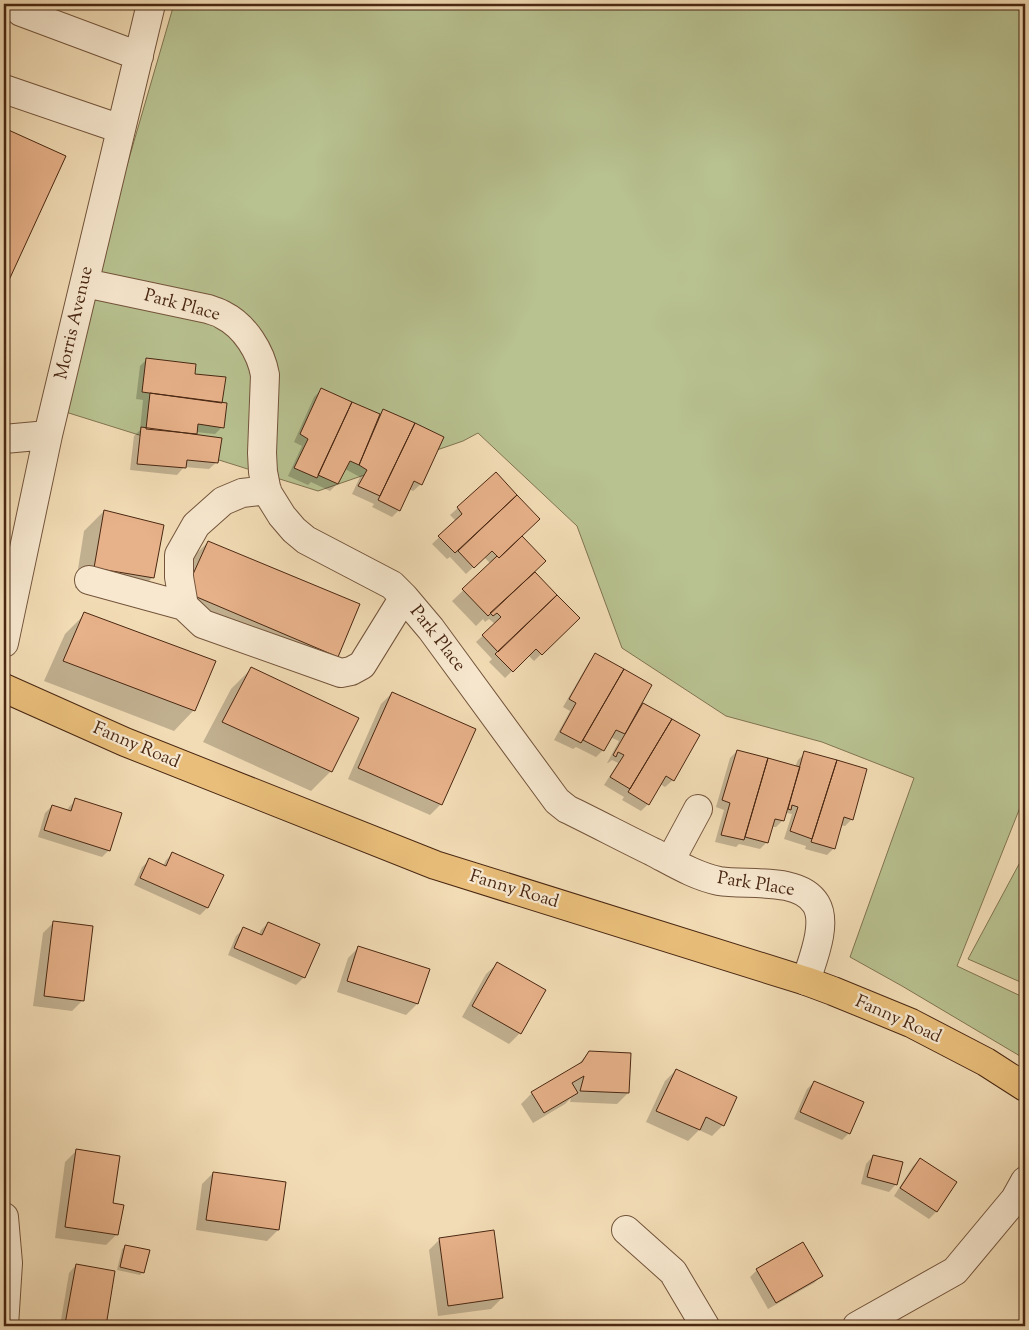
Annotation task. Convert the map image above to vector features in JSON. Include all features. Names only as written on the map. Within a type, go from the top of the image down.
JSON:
[{"type":"main road","name":"Fanny Road","points":[[4,688],[125,742],[436,865],[833,991],[911,1023],[986,1062],[1025,1087]]},
{"type":"street","points":[[12,4],[21,12],[139,56]]},
{"type":"street","name":"Morris Avenue","points":[[4,643],[48,435],[151,4]]},
{"type":"street","points":[[4,89],[121,128]]},
{"type":"street","name":"Park Place","points":[[85,283],[208,309],[224,315],[237,324],[258,352],[263,362],[265,375],[262,452],[263,472],[267,490],[282,516],[294,530],[306,540],[392,585],[404,597],[431,629],[557,801],[567,809],[695,874],[720,881],[782,885],[798,889],[809,896],[816,904],[820,921],[819,934],[806,982]]},
{"type":"street","points":[[4,439],[48,435]]},
{"type":"street","points":[[184,606],[179,577],[179,555],[196,525],[223,501],[242,493],[267,490]]},
{"type":"street","points":[[89,580],[184,606],[203,624],[341,673],[351,671],[362,665],[404,597]]},
{"type":"street","points":[[670,861],[698,809]]},
{"type":"street","points":[[856,1326],[955,1271],[1015,1199],[1025,1181]]},
{"type":"street","points":[[4,1218],[8,1262],[4,1326]]},
{"type":"street","points":[[626,1230],[673,1272],[704,1326]]},
{"type":"green space","points":[[174,4],[1025,4],[1025,795],[957,966],[1025,998],[1025,1059],[850,957],[914,778],[822,742],[726,716],[622,648],[577,526],[478,433],[463,441],[318,491],[56,409]]},
{"type":"green space","points":[[1025,853],[1025,984],[968,959]]},
{"type":"building","points":[[4,128],[66,156],[4,291]]},
{"type":"building","points":[[146,358],[196,364],[195,374],[226,377],[222,403],[142,392]]},
{"type":"building","points":[[321,388],[352,402],[317,478],[294,468],[308,439],[300,434]]},
{"type":"building","points":[[150,393],[227,403],[224,428],[198,424],[197,434],[146,429]]},
{"type":"building","points":[[352,402],[380,414],[359,465],[350,461],[338,484],[318,475]]},
{"type":"building","points":[[383,409],[415,423],[380,496],[358,486],[367,470],[359,465]]},
{"type":"building","points":[[415,423],[444,437],[422,485],[414,481],[400,511],[378,500]]},
{"type":"building","points":[[141,427],[222,438],[218,463],[187,460],[186,468],[137,464]]},
{"type":"building","points":[[496,472],[517,495],[455,553],[438,536],[462,514],[457,507]]},
{"type":"building","points":[[517,495],[540,519],[499,558],[492,551],[474,568],[458,551]]},
{"type":"building","points":[[104,510],[164,525],[154,578],[94,568]]},
{"type":"building","points":[[522,536],[546,561],[488,616],[462,589],[497,556],[499,558]]},
{"type":"building","points":[[208,541],[360,604],[338,657],[185,592]]},
{"type":"building","points":[[535,572],[557,595],[498,652],[482,635],[501,617],[497,613],[493,616],[490,613]]},
{"type":"building","points":[[557,595],[580,618],[542,655],[536,649],[513,672],[495,654]]},
{"type":"building","points":[[84,612],[216,661],[195,711],[63,661]]},
{"type":"building","points":[[595,653],[624,669],[581,743],[560,732],[576,703],[569,699]]},
{"type":"building","points":[[251,667],[359,718],[332,772],[222,722]]},
{"type":"building","points":[[624,669],[652,685],[625,734],[616,730],[604,751],[583,740]]},
{"type":"building","points":[[392,692],[476,729],[442,805],[358,768]]},
{"type":"building","points":[[643,703],[672,719],[630,789],[610,777],[624,755],[618,752],[616,757],[613,755]]},
{"type":"building","points":[[672,719],[700,735],[674,781],[666,776],[649,805],[628,792]]},
{"type":"building","points":[[737,750],[768,758],[744,840],[721,835],[730,803],[722,800]]},
{"type":"building","points":[[804,751],[837,760],[812,839],[790,831],[798,807],[792,805],[791,810],[788,809]]},
{"type":"building","points":[[768,758],[800,767],[784,821],[775,819],[768,843],[745,837]]},
{"type":"building","points":[[837,760],[867,769],[853,820],[844,817],[835,849],[811,842]]},
{"type":"building","points":[[75,798],[122,813],[110,851],[44,830],[52,805],[71,811]]},
{"type":"building","points":[[172,852],[224,875],[208,908],[140,878],[149,858],[166,866]]},
{"type":"building","points":[[53,921],[93,926],[84,1001],[44,996]]},
{"type":"building","points":[[268,922],[320,944],[305,978],[234,948],[243,927],[262,935]]},
{"type":"building","points":[[358,946],[430,969],[418,1004],[347,981]]},
{"type":"building","points":[[497,962],[546,990],[521,1034],[472,1006]]},
{"type":"building","points":[[589,1051],[631,1053],[629,1093],[580,1091],[584,1076],[572,1083],[578,1093],[544,1113],[531,1092],[582,1062]]},
{"type":"building","points":[[676,1069],[737,1097],[724,1126],[706,1117],[700,1130],[656,1111]]},
{"type":"building","points":[[814,1081],[864,1102],[850,1134],[800,1112]]},
{"type":"building","points":[[76,1149],[120,1156],[113,1203],[124,1205],[118,1235],[65,1227]]},
{"type":"building","points":[[873,1155],[903,1162],[897,1185],[867,1177]]},
{"type":"building","points":[[920,1158],[957,1182],[937,1212],[900,1188]]},
{"type":"building","points":[[213,1172],[286,1182],[279,1230],[206,1220]]},
{"type":"building","points":[[494,1230],[503,1298],[448,1306],[439,1238]]},
{"type":"building","points":[[803,1242],[823,1276],[776,1303],[756,1269]]},
{"type":"building","points":[[125,1245],[150,1250],[144,1273],[120,1267]]},
{"type":"building","points":[[76,1264],[115,1271],[106,1326],[65,1324]]}]
